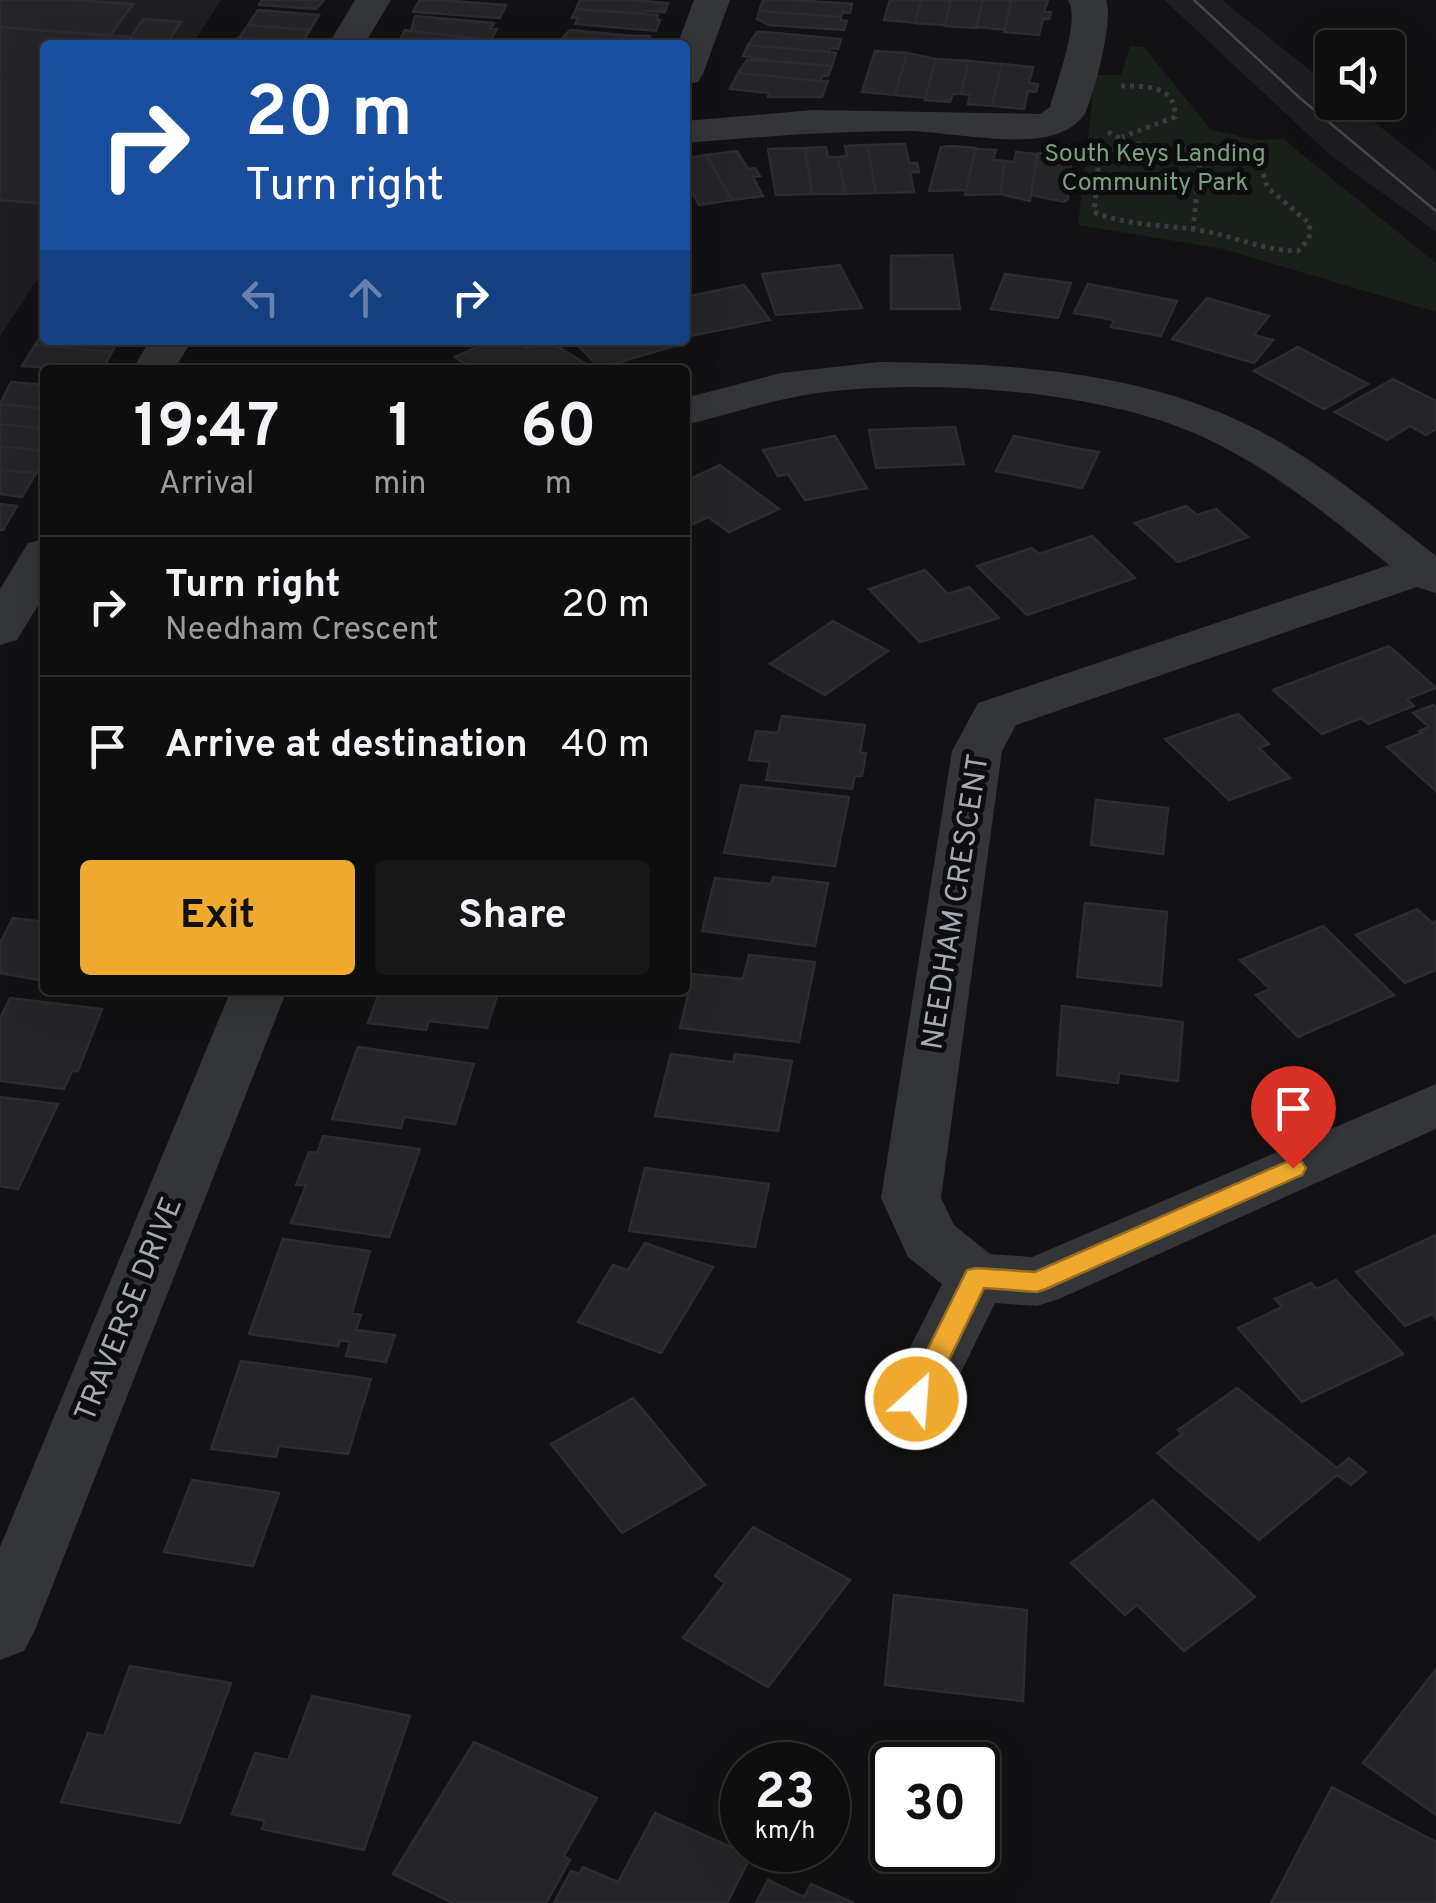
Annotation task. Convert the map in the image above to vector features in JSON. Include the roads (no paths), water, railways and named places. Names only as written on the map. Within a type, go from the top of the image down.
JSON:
[{"type":"street","points":[[349,40],[373,0]]},
{"type":"street","points":[[690,60],[712,0]]},
{"type":"street","points":[[690,132],[813,120],[911,120],[1020,127],[1050,124],[1067,112],[1090,23],[1091,4],[1086,0]]},
{"type":"street","points":[[690,411],[797,385],[878,375],[1040,384],[1117,396],[1208,423],[1279,460],[1430,574]]},
{"type":"street","points":[[0,630],[40,562]]},
{"type":"street","name":"NEEDHAM CRESCENT","points":[[976,1278],[930,1240],[911,1198],[977,751],[996,714],[1430,574]]},
{"type":"street","name":"TRAVERSE DRIVE","points":[[0,1630],[257,995]]},
{"type":"street","points":[[916,1399],[976,1278],[1037,1282],[1436,1106]]},
{"type":"tram line","points":[[1194,0],[1301,99],[1436,211]]},
{"type":"park label","name":"South Keys Landing Community Park","points":[[1155,170]]}]
